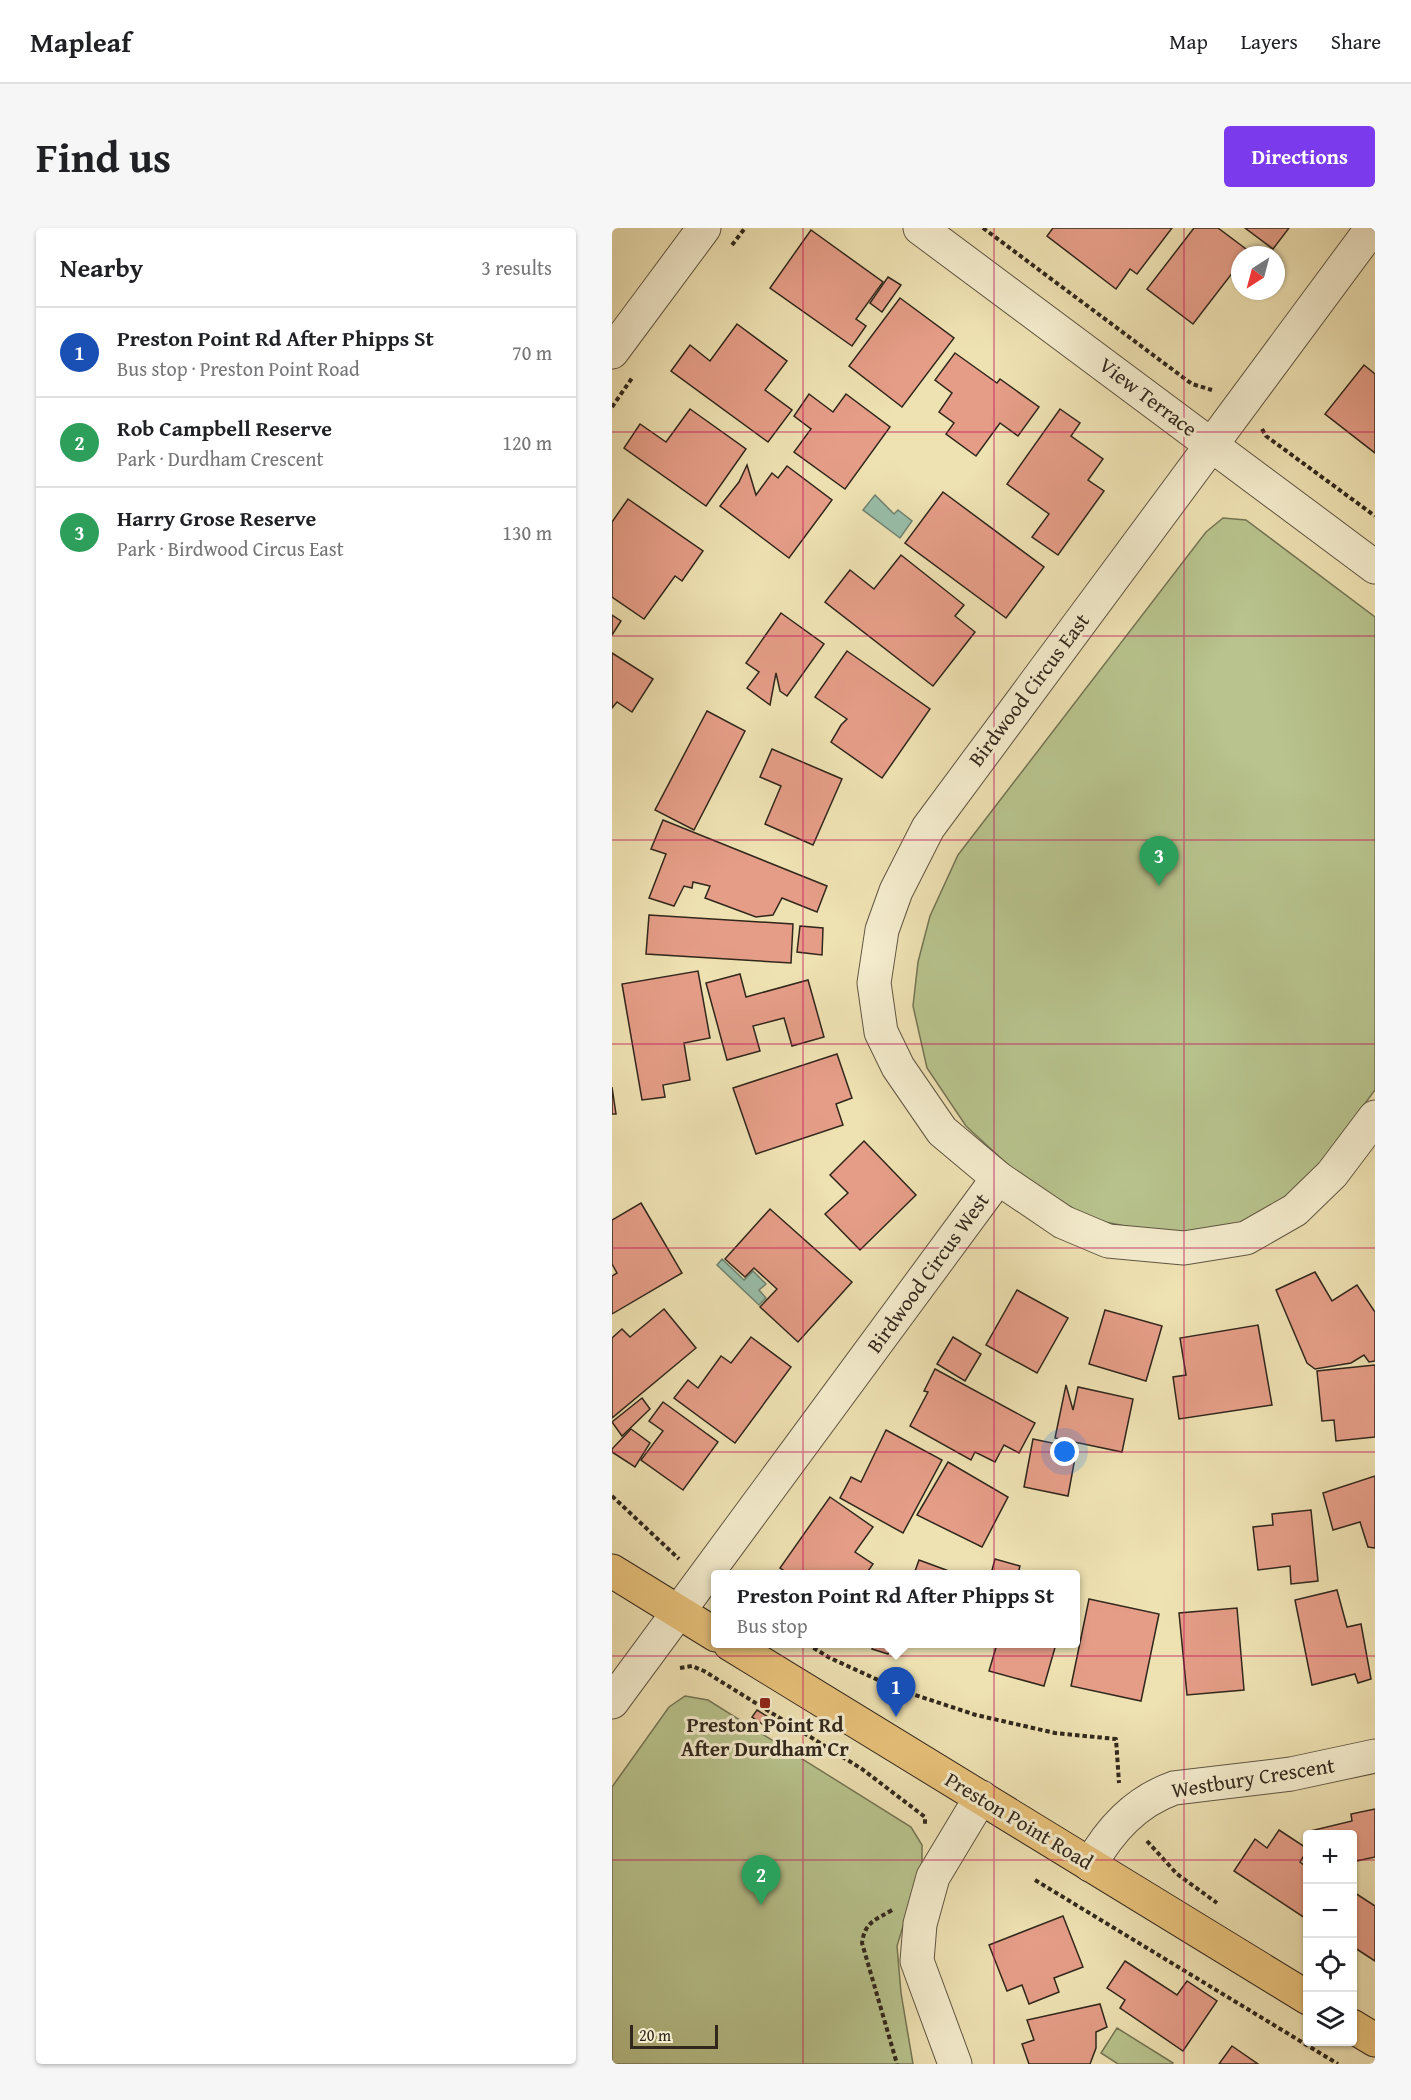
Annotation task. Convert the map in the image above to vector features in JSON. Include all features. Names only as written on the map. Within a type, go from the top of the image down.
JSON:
[{"type":"main road","points":[[612,1571],[711,1632]]},
{"type":"main road","name":"Preston Point Road","points":[[737,1648],[1303,1995]]},
{"type":"main road","points":[[1357,2029],[1375,2040]]},
{"type":"street","points":[[612,352],[704,228]]},
{"type":"street","name":"View Terrace","points":[[920,228],[1375,567]]},
{"type":"street","name":"Birdwood Circus East","points":[[998,1178],[942,1131],[898,1067],[881,1032],[874,983],[882,930],[896,891],[927,828],[1372,228]]},
{"type":"street","name":"Birdwood Circus West","points":[[612,1702],[998,1178],[1063,1222],[1108,1241],[1184,1248],[1246,1238],[1295,1210],[1332,1174],[1375,1117]]},
{"type":"street","name":"Westbury Crescent","points":[[1090,1864],[1117,1825],[1156,1794],[1174,1788],[1291,1774],[1375,1756]]},
{"type":"street","points":[[955,2064],[917,1961],[920,1924],[933,1877],[981,1797]]},
{"type":"path","points":[[983,228],[1192,384],[1219,393],[1258,422],[1266,436],[1375,516]]},
{"type":"path","points":[[612,1496],[683,1562],[704,1577]]},
{"type":"path","points":[[814,1648],[830,1658],[900,1690],[976,1715],[1055,1733],[1116,1739],[1119,1784]]},
{"type":"path","points":[[680,1668],[692,1666],[704,1671],[862,1769],[925,1817],[925,1830]]},
{"type":"path","points":[[1035,1880],[1338,2064]]},
{"type":"path","points":[[897,1904],[891,1911],[873,1919],[864,1932],[862,1943],[897,2064]]},
{"type":"shaded area","points":[[875,495],[894,514],[898,510],[912,521],[900,538],[863,510]]},
{"type":"shaded area","points":[[1223,518],[1246,520],[1375,617],[1375,1090],[1302,1188],[1240,1224],[1170,1235],[1090,1219],[1018,1174],[966,1126],[927,1068],[913,1006],[918,962],[930,916],[958,855],[1206,532]]},
{"type":"shaded area","points":[[722,1259],[744,1280],[753,1271],[766,1284],[759,1290],[766,1298],[759,1305],[717,1265]]},
{"type":"shaded area","points":[[685,1696],[708,1700],[911,1827],[922,1845],[922,1863],[897,1946],[901,1993],[913,2064],[612,2064],[612,1787],[669,1707]]},
{"type":"shaded area","points":[[1117,2028],[1173,2063],[1118,2064],[1101,2053]]},
{"type":"building","points":[[1053,228],[1172,228],[1137,274],[1130,269],[1116,289],[1047,236]]},
{"type":"building","points":[[1194,228],[1218,228],[1242,246],[1231,246],[1231,275],[1193,324],[1147,289]]},
{"type":"building","points":[[1245,228],[1289,228],[1275,246],[1269,246]]},
{"type":"building","points":[[811,230],[883,282],[856,319],[866,326],[852,346],[770,288]]},
{"type":"building","points":[[888,277],[901,285],[882,312],[870,303]]},
{"type":"building","points":[[900,298],[954,338],[902,407],[849,366]]},
{"type":"building","points":[[737,324],[787,361],[765,390],[792,410],[768,442],[671,371],[690,345],[710,361]]},
{"type":"building","points":[[955,353],[997,383],[1000,379],[1039,407],[1018,436],[1000,423],[976,456],[946,434],[954,423],[939,412],[952,393],[935,380]]},
{"type":"building","points":[[1364,365],[1375,374],[1375,453],[1325,414]]},
{"type":"building","points":[[809,394],[833,412],[846,394],[890,427],[845,489],[794,452],[811,429],[794,416]]},
{"type":"building","points":[[690,409],[746,449],[706,506],[624,448],[640,424],[666,442]]},
{"type":"building","points":[[1060,409],[1080,423],[1071,436],[1103,459],[1088,480],[1104,491],[1058,555],[1032,537],[1049,514],[1007,484]]},
{"type":"building","points":[[747,465],[756,495],[772,473],[778,478],[787,466],[832,500],[789,558],[720,506],[739,482]]},
{"type":"building","points":[[943,492],[1044,567],[1006,618],[905,543]]},
{"type":"building","points":[[628,499],[703,551],[682,581],[675,576],[644,619],[612,597],[612,522]]},
{"type":"building","points":[[901,555],[964,605],[955,616],[975,632],[933,686],[825,602],[850,570],[874,589]]},
{"type":"building","points":[[781,613],[824,644],[787,696],[780,691],[776,673],[770,705],[747,688],[759,672],[746,663]]},
{"type":"building","points":[[612,615],[621,621],[612,635]]},
{"type":"building","points":[[847,651],[930,709],[882,778],[831,742],[847,719],[815,697]]},
{"type":"building","points":[[612,653],[653,679],[632,712],[617,702],[612,708]]},
{"type":"building","points":[[707,711],[745,731],[694,830],[655,810]]},
{"type":"building","points":[[772,749],[842,779],[813,845],[765,824],[781,786],[760,777]]},
{"type":"building","points":[[663,820],[827,886],[817,912],[782,898],[773,915],[756,917],[705,898],[710,886],[693,882],[692,888],[684,886],[674,906],[649,898],[666,854],[651,849]]},
{"type":"building","points":[[649,915],[793,924],[791,963],[646,954]]},
{"type":"building","points":[[800,926],[823,928],[822,955],[797,952]]},
{"type":"building","points":[[698,971],[710,1038],[684,1043],[690,1080],[663,1085],[665,1097],[642,1100],[622,984]]},
{"type":"building","points":[[740,974],[746,997],[808,980],[824,1037],[792,1046],[784,1018],[753,1026],[760,1051],[727,1060],[706,983]]},
{"type":"building","points":[[837,1054],[852,1098],[836,1104],[843,1125],[756,1154],[733,1088]]},
{"type":"building","points":[[612,1087],[616,1114],[612,1114]]},
{"type":"building","points":[[864,1141],[916,1195],[860,1250],[825,1214],[848,1193],[830,1175]]},
{"type":"building","points":[[641,1203],[682,1273],[612,1314],[612,1276],[617,1273],[612,1264],[612,1220]]},
{"type":"building","points":[[770,1209],[852,1282],[798,1342],[760,1307],[777,1289],[754,1268],[745,1277],[725,1259]]},
{"type":"building","points":[[1315,1272],[1332,1301],[1357,1285],[1375,1312],[1375,1361],[1369,1362],[1364,1355],[1351,1363],[1315,1369],[1307,1363],[1276,1290]]},
{"type":"building","points":[[1017,1290],[1068,1318],[1037,1373],[986,1345]]},
{"type":"building","points":[[664,1309],[696,1348],[612,1418],[612,1338],[622,1329],[630,1337]]},
{"type":"building","points":[[1105,1310],[1162,1326],[1146,1381],[1089,1364]]},
{"type":"building","points":[[1258,1325],[1272,1405],[1179,1419],[1173,1377],[1186,1375],[1180,1338]]},
{"type":"building","points":[[751,1337],[791,1367],[735,1443],[674,1398],[688,1380],[698,1388],[721,1356],[731,1363]]},
{"type":"building","points":[[953,1337],[981,1354],[965,1381],[937,1364]]},
{"type":"building","points":[[1375,1365],[1375,1437],[1336,1441],[1334,1420],[1322,1421],[1317,1371]]},
{"type":"building","points":[[935,1369],[1035,1423],[1019,1453],[1004,1445],[995,1462],[975,1452],[971,1460],[910,1426],[928,1392],[924,1391]]},
{"type":"building","points":[[1066,1385],[1073,1410],[1078,1387],[1133,1399],[1122,1452],[1055,1438]]},
{"type":"building","points":[[642,1398],[650,1409],[622,1436],[612,1422]]},
{"type":"building","points":[[663,1402],[718,1442],[683,1490],[641,1460],[663,1431],[649,1421]]},
{"type":"building","points":[[631,1429],[650,1443],[635,1467],[612,1452],[612,1449]]},
{"type":"building","points":[[886,1430],[942,1460],[903,1533],[840,1498],[851,1477],[861,1482]]},
{"type":"building","points":[[1033,1439],[1057,1444],[1055,1454],[1075,1458],[1068,1496],[1024,1487]]},
{"type":"building","points":[[948,1462],[1008,1497],[982,1547],[917,1515]]},
{"type":"building","points":[[1375,1476],[1375,1548],[1368,1547],[1360,1522],[1333,1530],[1323,1493]]},
{"type":"building","points":[[830,1497],[873,1527],[855,1552],[873,1564],[869,1570],[783,1570],[780,1568]]},
{"type":"building","points":[[1311,1510],[1318,1581],[1291,1584],[1290,1566],[1258,1570],[1253,1527],[1273,1525],[1272,1514]]},
{"type":"building","points":[[995,1559],[1020,1566],[1019,1570],[992,1570]]},
{"type":"building","points":[[919,1560],[946,1570],[915,1570]]},
{"type":"building","points":[[1337,1590],[1347,1627],[1361,1624],[1371,1679],[1358,1683],[1355,1674],[1312,1685],[1295,1600]]},
{"type":"building","points":[[1089,1599],[1159,1614],[1141,1701],[1071,1686]]},
{"type":"building","points":[[1237,1608],[1244,1690],[1187,1695],[1179,1613]]},
{"type":"building","points":[[872,1648],[890,1648],[888,1654]]},
{"type":"building","points":[[996,1648],[1055,1648],[1044,1686],[989,1671]]},
{"type":"building","points":[[757,1710],[773,1720],[768,1728],[752,1717]]},
{"type":"building","points":[[1375,1809],[1375,1857],[1357,1861],[1357,1830],[1314,1830],[1352,1821],[1351,1814]]},
{"type":"building","points":[[1279,1830],[1303,1846],[1303,1857],[1300,1862],[1303,1864],[1303,1917],[1234,1871],[1255,1839],[1267,1848]]},
{"type":"building","points":[[1357,1894],[1375,1906],[1375,1961],[1357,1949]]},
{"type":"building","points":[[1063,1916],[1083,1967],[1054,1978],[1059,1992],[1029,2004],[1022,1985],[1007,1991],[989,1945]]},
{"type":"building","points":[[1125,1961],[1177,1995],[1187,1981],[1217,2001],[1183,2051],[1120,2008],[1125,2000],[1107,1988]]},
{"type":"building","points":[[1100,2004],[1107,2027],[1096,2032],[1096,2048],[1090,2064],[1029,2064],[1022,2044],[1034,2040],[1027,2020]]},
{"type":"building","points":[[1232,2046],[1258,2064],[1219,2064]]},
{"type":"place","name":"Harry Grose Reserve","points":[[1159,886]]},
{"type":"place","name":"Preston Point Rd After Durdham Cr","points":[[765,1703]]},
{"type":"place","name":"Preston Point Rd After Phipps St","points":[[896,1717]]},
{"type":"place","name":"Rob Campbell Reserve","points":[[761,1905]]}]
